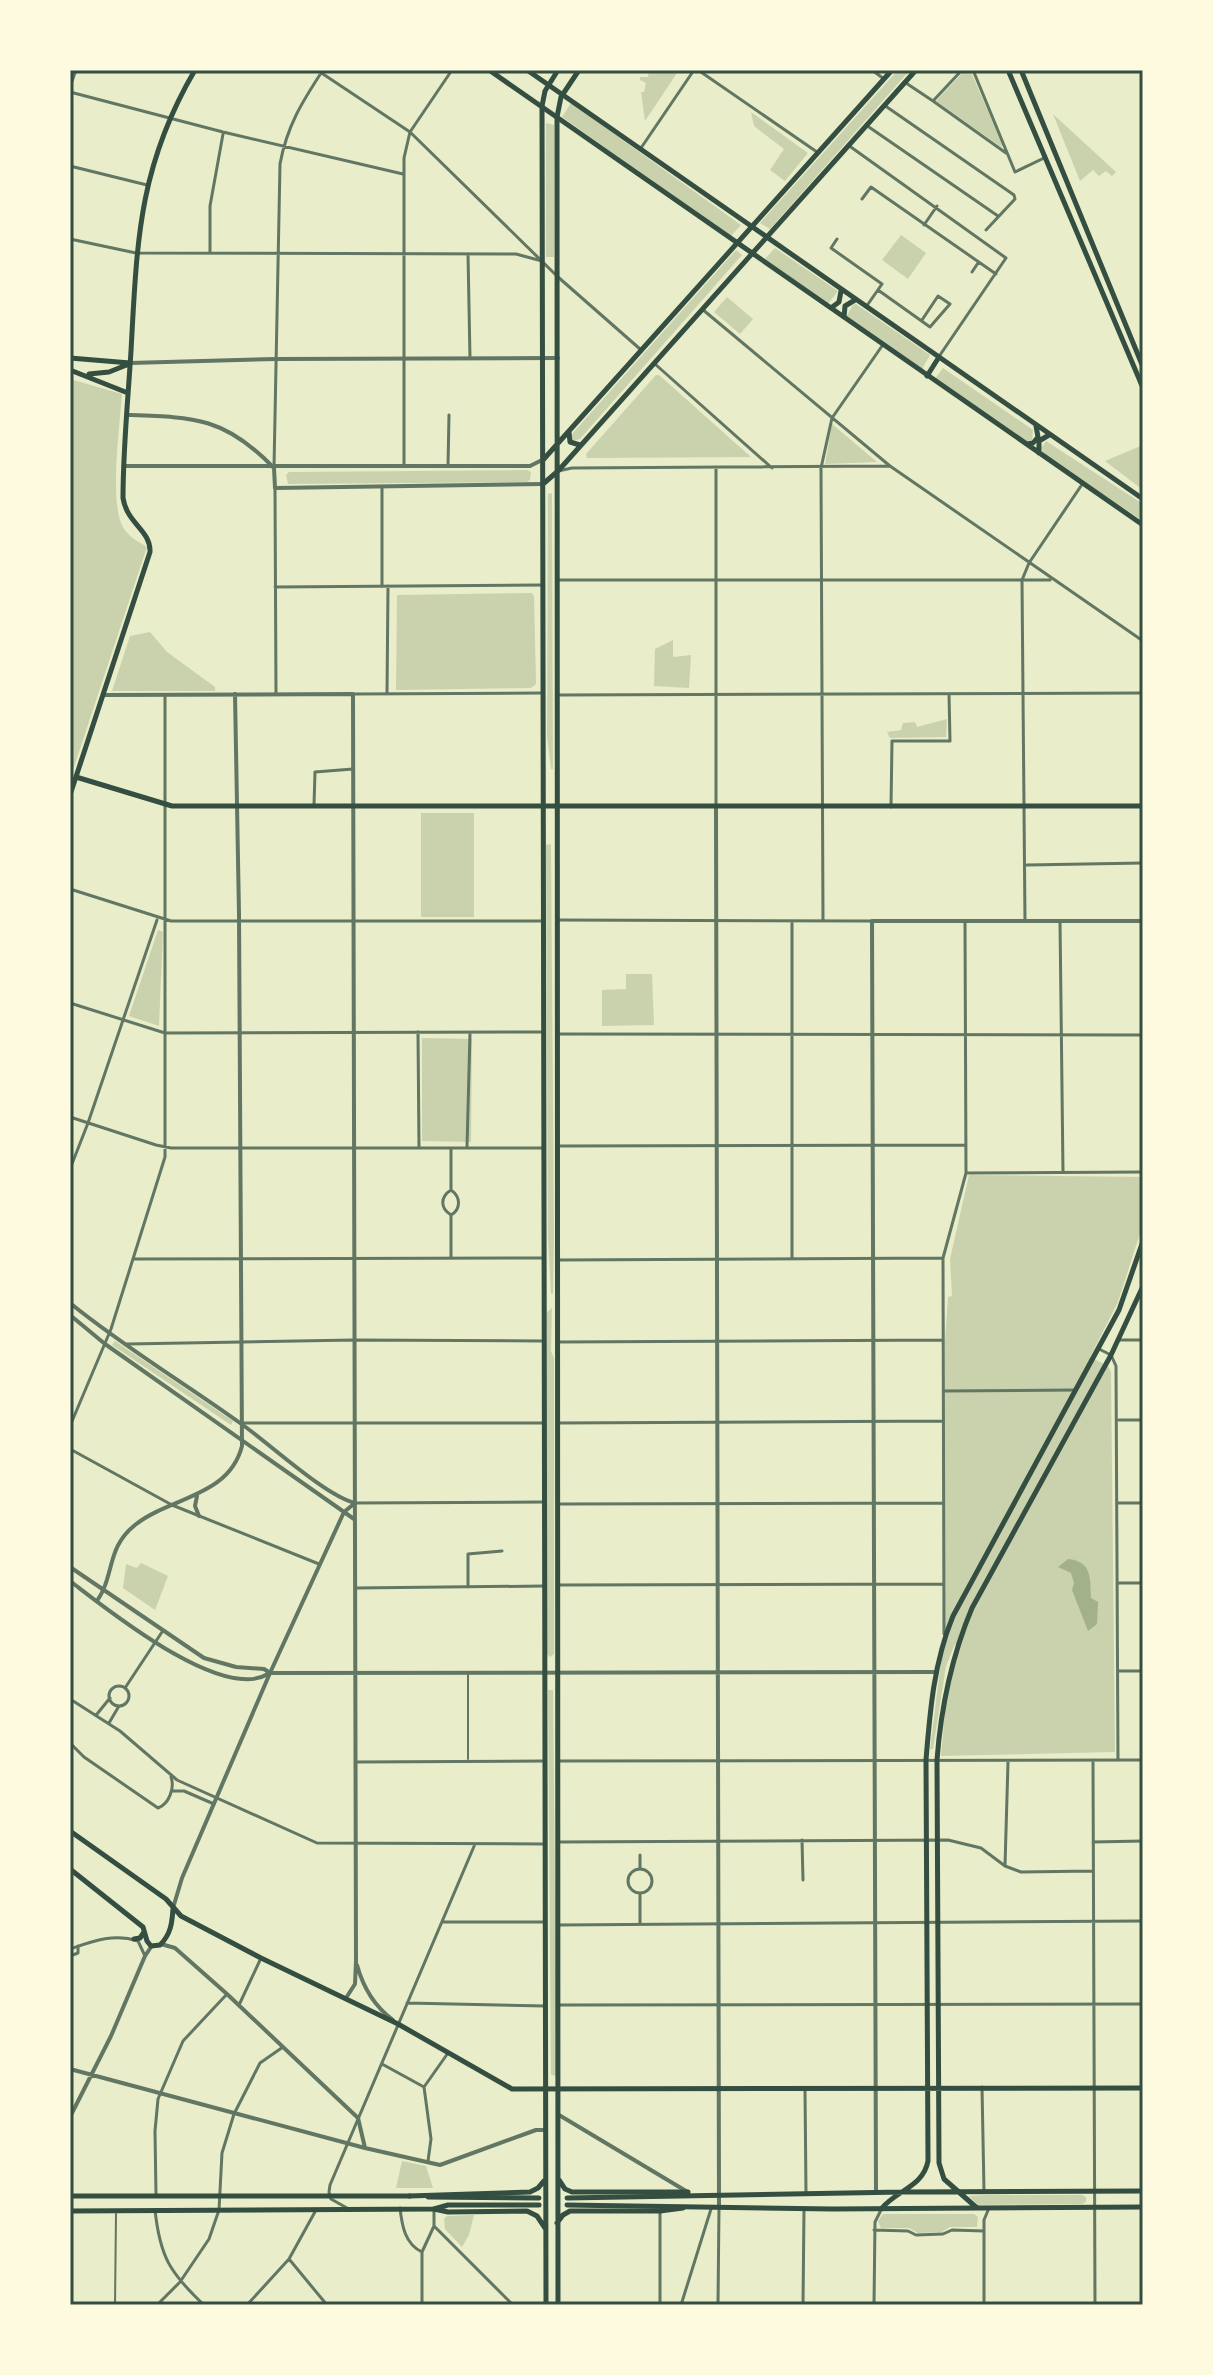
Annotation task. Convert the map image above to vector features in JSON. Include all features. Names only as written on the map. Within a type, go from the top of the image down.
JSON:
[{"type":"main road","points":[[70,795],[150,552],[148,538],[133,523],[124,505],[136,253],[147,185],[170,117],[195,70]]},
{"type":"main road","points":[[489,70],[1143,525]]},
{"type":"main road","points":[[527,70],[1143,499]]},
{"type":"main road","points":[[546,2305],[542,106],[548,85],[558,70]]},
{"type":"main road","points":[[558,2305],[557,117],[562,94],[579,70]]},
{"type":"main road","points":[[542,460],[892,70]]},
{"type":"main road","points":[[542,484],[558,471],[916,70]]},
{"type":"main road","points":[[1008,70],[1143,388]]},
{"type":"main road","points":[[1021,70],[1143,367]]},
{"type":"main road","points":[[1017,94],[1028,89]]},
{"type":"main road","points":[[1051,173],[1062,169]]},
{"type":"main road","points":[[830,308],[839,302],[841,290]]},
{"type":"main road","points":[[844,317],[845,306],[856,300]]},
{"type":"main road","points":[[927,376],[939,357]]},
{"type":"main road","points":[[70,358],[130,363]]},
{"type":"main road","points":[[94,362],[99,367],[97,374]]},
{"type":"main road","points":[[84,374],[97,374],[130,363]]},
{"type":"main road","points":[[70,370],[128,393]]},
{"type":"main road","points":[[1026,444],[1033,443],[1038,437],[1036,425]]},
{"type":"main road","points":[[569,431],[570,442],[577,445],[583,443]]},
{"type":"main road","points":[[1039,453],[1039,441],[1050,435]]},
{"type":"main road","points":[[543,769],[549,774],[557,770]]},
{"type":"main road","points":[[76,777],[163,804],[238,807],[1143,806]]},
{"type":"main road","points":[[542,845],[550,842],[557,846]]},
{"type":"main road","points":[[882,2208],[919,2181],[927,2168],[926,1760],[936,1672],[945,1636],[1006,1516],[1099,1349],[1127,1293],[1143,1241]]},
{"type":"main road","points":[[977,2208],[944,2179],[940,2171],[937,1760],[942,1708],[955,1651],[972,1608],[1111,1355],[1143,1286]]},
{"type":"main road","points":[[543,1300],[558,1300]]},
{"type":"main road","points":[[1006,1516],[1009,1523],[1017,1523]]},
{"type":"main road","points":[[997,1533],[1004,1533],[1008,1540]]},
{"type":"main road","points":[[70,1831],[166,1899],[181,1916],[398,2024],[512,2089],[1143,2088]]},
{"type":"main road","points":[[70,1869],[143,1927],[152,1946],[161,1944],[171,1927],[173,1908]]},
{"type":"main road","points":[[134,1939],[142,1937],[143,1927]]},
{"type":"main road","points":[[558,2175],[565,2189],[572,2192],[699,2194]]},
{"type":"main road","points":[[409,2196],[530,2192],[541,2186],[546,2176]]},
{"type":"main road","points":[[567,2198],[1143,2191]]},
{"type":"main road","points":[[70,2196],[329,2195],[539,2201],[448,2205],[434,2209]]},
{"type":"main road","points":[[567,2205],[661,2205],[683,2208]]},
{"type":"main road","points":[[557,2224],[568,2211],[660,2211],[715,2207],[1143,2207]]},
{"type":"main road","points":[[70,2211],[400,2208],[448,2212],[530,2212],[538,2217],[546,2231]]},
{"type":"street","points":[[76,70],[70,90],[223,132],[403,174]]},
{"type":"street","points":[[404,466],[403,174],[410,132],[452,70]]},
{"type":"street","points":[[641,148],[696,70],[818,153]]},
{"type":"street","points":[[872,70],[884,79]]},
{"type":"street","points":[[933,101],[962,70]]},
{"type":"street","points":[[973,70],[1015,172],[1044,158]]},
{"type":"street","points":[[276,694],[274,468],[280,164],[296,110],[321,71],[410,132],[558,277],[641,350]]},
{"type":"street","points":[[905,82],[1007,154]]},
{"type":"street","points":[[884,105],[1014,195],[1015,199],[986,230]]},
{"type":"street","points":[[866,125],[999,216]]},
{"type":"street","points":[[210,253],[210,206],[223,132]]},
{"type":"street","points":[[848,145],[1006,258],[939,357]]},
{"type":"street","points":[[70,166],[147,185]]},
{"type":"street","points":[[862,199],[871,187],[996,274]]},
{"type":"street","points":[[924,225],[937,206]]},
{"type":"street","points":[[70,239],[136,253],[516,254],[542,261]]},
{"type":"street","points":[[837,239],[831,248],[882,284],[866,307]]},
{"type":"street","points":[[468,254],[470,358]]},
{"type":"street","points":[[972,272],[978,263]]},
{"type":"street","points":[[878,290],[922,320],[933,327],[950,304],[938,296],[922,320]]},
{"type":"street","points":[[702,309],[890,466],[1143,641]]},
{"type":"street","points":[[823,921],[820,468],[832,418],[883,345]]},
{"type":"street","points":[[130,363],[558,358]]},
{"type":"street","points":[[654,364],[772,468]]},
{"type":"street","points":[[127,415],[189,417],[205,421],[233,434],[274,468]]},
{"type":"street","points":[[448,466],[449,415]]},
{"type":"street","points":[[125,466],[530,466],[542,460]]},
{"type":"street","points":[[558,471],[572,468],[890,466]]},
{"type":"street","points":[[681,2305],[719,2194],[716,467]]},
{"type":"street","points":[[1025,921],[1022,580],[1029,563],[1083,483]]},
{"type":"street","points":[[275,488],[542,484]]},
{"type":"street","points":[[382,488],[382,586]]},
{"type":"street","points":[[558,580],[1053,580]]},
{"type":"street","points":[[275,587],[542,585]]},
{"type":"street","points":[[387,694],[388,586]]},
{"type":"street","points":[[103,695],[542,693]]},
{"type":"street","points":[[557,695],[1143,693]]},
{"type":"street","points":[[97,1601],[103,1592],[112,1556],[121,1540],[149,1515],[197,1496],[216,1483],[234,1465],[241,1450],[235,694]]},
{"type":"street","points":[[345,1999],[353,1990],[356,1961],[353,694]]},
{"type":"street","points":[[891,807],[892,741],[950,741],[949,694]]},
{"type":"street","points":[[70,1426],[105,1344],[163,1168],[165,695]]},
{"type":"street","points":[[314,805],[315,772],[353,769]]},
{"type":"street","points":[[1025,865],[1143,863]]},
{"type":"street","points":[[70,889],[165,920],[543,921]]},
{"type":"street","points":[[70,1169],[157,918]]},
{"type":"street","points":[[557,920],[1143,921]]},
{"type":"street","points":[[792,921],[792,1259]]},
{"type":"street","points":[[872,921],[873,2088],[876,2192]]},
{"type":"street","points":[[945,1636],[943,1258],[966,1173],[965,921]]},
{"type":"street","points":[[1060,921],[1063,1172]]},
{"type":"street","points":[[70,1003],[165,1033],[543,1032]]},
{"type":"street","points":[[418,1032],[419,1148]]},
{"type":"street","points":[[467,1147],[470,1033]]},
{"type":"street","points":[[557,1034],[1143,1035]]},
{"type":"street","points":[[70,1117],[165,1147],[543,1148]]},
{"type":"street","points":[[558,1146],[966,1145]]},
{"type":"street","points":[[451,1148],[451,1190]]},
{"type":"street","points":[[966,1173],[1143,1172]]},
{"type":"street","points":[[451,1190],[442,1203],[451,1215]]},
{"type":"street","points":[[451,1190],[457,1195],[459,1203],[451,1215]]},
{"type":"street","points":[[451,1215],[451,1258]]},
{"type":"street","points":[[133,1259],[543,1258]]},
{"type":"street","points":[[558,1260],[943,1258]]},
{"type":"street","points":[[70,1303],[108,1335],[240,1423],[332,1492],[355,1503],[544,1502]]},
{"type":"street","points":[[70,1315],[105,1344],[355,1519]]},
{"type":"street","points":[[558,1342],[943,1340]]},
{"type":"street","points":[[1118,1340],[1143,1340]]},
{"type":"street","points":[[123,1344],[543,1341]]},
{"type":"street","points":[[136,1353],[145,1342]]},
{"type":"street","points":[[1099,1349],[1111,1355],[1116,1366],[1118,1760]]},
{"type":"street","points":[[943,1391],[1076,1390]]},
{"type":"street","points":[[1117,1420],[1143,1420]]},
{"type":"street","points":[[558,1423],[943,1421]]},
{"type":"street","points":[[240,1423],[544,1423]]},
{"type":"street","points":[[70,1449],[172,1505],[319,1564]]},
{"type":"street","points":[[197,1496],[195,1506],[199,1516]]},
{"type":"street","points":[[173,1908],[179,1886],[270,1673],[344,1512],[355,1503]]},
{"type":"street","points":[[559,1504],[944,1503]]},
{"type":"street","points":[[1118,1503],[1143,1503]]},
{"type":"street","points":[[468,1587],[468,1554],[502,1551]]},
{"type":"street","points":[[70,1567],[204,1658],[236,1667],[262,1668],[270,1673]]},
{"type":"street","points":[[70,1581],[191,1664],[236,1677],[260,1678],[270,1673],[936,1672]]},
{"type":"street","points":[[1118,1583],[1143,1583]]},
{"type":"street","points":[[559,1585],[943,1584]]},
{"type":"street","points":[[355,1588],[544,1586]]},
{"type":"street","points":[[125,1688],[162,1632]]},
{"type":"street","points":[[236,1667],[236,1677]]},
{"type":"street","points":[[1118,1671],[1143,1671]]},
{"type":"street","points":[[96,1715],[110,1698],[113,1689],[119,1686],[125,1688]]},
{"type":"street","points":[[110,1698],[113,1704],[125,1705],[129,1700],[125,1688]]},
{"type":"street","points":[[70,1699],[109,1723],[169,1774],[215,1801]]},
{"type":"street","points":[[109,1723],[119,1706]]},
{"type":"street","points":[[70,1743],[84,1757],[156,1807],[163,1806],[176,1790],[184,1791],[317,1843],[545,1844]]},
{"type":"street","points":[[1005,1866],[1008,1760]]},
{"type":"street","points":[[1093,1760],[1095,2305]]},
{"type":"street","points":[[559,1761],[1143,1760]]},
{"type":"street","points":[[356,1762],[544,1761]]},
{"type":"street","points":[[169,1774],[173,1782],[171,1794]]},
{"type":"street","points":[[559,1842],[926,1839],[974,1845],[1005,1866],[1029,1873],[1093,1871]]},
{"type":"street","points":[[802,1840],[803,1880]]},
{"type":"street","points":[[1093,1842],[1143,1841]]},
{"type":"street","points":[[351,2209],[335,2203],[329,2195],[330,2185],[475,1844]]},
{"type":"street","points":[[640,1855],[640,1868]]},
{"type":"street","points":[[640,1868],[648,1871],[652,1878],[651,1887],[640,1893],[630,1888],[627,1881],[630,1873],[640,1868]]},
{"type":"street","points":[[640,1893],[640,1924]]},
{"type":"street","points":[[559,1925],[1143,1921]]},
{"type":"street","points":[[442,1922],[545,1922]]},
{"type":"street","points":[[70,1949],[112,1937],[134,1939],[142,1946],[145,1956]]},
{"type":"street","points":[[161,1944],[175,1948],[358,2118],[365,2148]]},
{"type":"street","points":[[70,1956],[78,1953],[78,1946]]},
{"type":"street","points":[[70,2117],[152,1946]]},
{"type":"street","points":[[239,2006],[261,1958]]},
{"type":"street","points":[[356,1961],[366,1990],[398,2024]]},
{"type":"street","points":[[156,2195],[155,2131],[160,2094],[183,2041],[227,1994]]},
{"type":"street","points":[[407,2003],[545,2006]]},
{"type":"street","points":[[559,2005],[1143,2004]]},
{"type":"street","points":[[157,2305],[180,2282],[209,2239],[219,2210],[222,2153],[234,2114],[260,2063],[283,2047]]},
{"type":"street","points":[[427,2162],[431,2139],[424,2087],[448,2053]]},
{"type":"street","points":[[381,2064],[424,2087]]},
{"type":"street","points":[[70,2069],[365,2148],[445,2165],[536,2130],[546,2130]]},
{"type":"street","points":[[982,2087],[984,2191]]},
{"type":"street","points":[[805,2088],[806,2193]]},
{"type":"street","points":[[559,2115],[688,2192]]},
{"type":"street","points":[[715,2207],[718,2305]]},
{"type":"street","points":[[400,2208],[407,2238],[417,2251],[422,2252]]},
{"type":"street","points":[[803,2305],[804,2208]]},
{"type":"street","points":[[868,2208],[875,2218]]},
{"type":"street","points":[[874,2305],[874,2230],[875,2218],[882,2208]]},
{"type":"street","points":[[977,2208],[984,2220]]},
{"type":"street","points":[[984,2305],[984,2220],[989,2208]]},
{"type":"street","points":[[422,2305],[422,2252],[434,2226],[434,2209]]},
{"type":"street","points":[[155,2210],[161,2249],[180,2282],[204,2305]]},
{"type":"street","points":[[247,2305],[289,2259],[316,2210]]},
{"type":"street","points":[[660,2211],[660,2305]]},
{"type":"street","points":[[434,2226],[513,2305]]},
{"type":"street","points":[[874,2230],[908,2231],[916,2235],[943,2234],[952,2230],[984,2231]]},
{"type":"street","points":[[289,2259],[327,2305]]},
{"type":"lane","points":[[468,1673],[468,1761]]},
{"type":"lane","points":[[115,2305],[116,2211]]},
{"type":"shaded area","points":[[649,70],[679,70],[645,121],[641,92],[644,92],[646,83],[640,77],[648,77]]},
{"type":"shaded area","points":[[898,70],[910,70],[770,229],[760,223]]},
{"type":"shaded area","points":[[965,70],[970,70],[1003,145],[1001,147],[936,101]]},
{"type":"shaded area","points":[[571,103],[741,225],[731,236],[562,117]]},
{"type":"shaded area","points":[[751,112],[808,153],[785,181],[770,170],[784,149],[754,126]]},
{"type":"shaded area","points":[[1053,114],[1116,172],[1112,176],[1106,171],[1099,176],[1093,170],[1080,181]]},
{"type":"shaded area","points":[[546,123],[554,125],[554,257],[546,257]]},
{"type":"shaded area","points":[[901,235],[926,253],[908,279],[882,260]]},
{"type":"shaded area","points":[[775,248],[838,291],[828,304],[764,260]]},
{"type":"shaded area","points":[[736,250],[742,255],[580,439],[572,441],[572,434]]},
{"type":"shaded area","points":[[727,297],[753,319],[740,334],[714,312]]},
{"type":"shaded area","points":[[856,304],[930,355],[922,369],[846,317]]},
{"type":"shaded area","points":[[943,368],[1033,430],[1032,440],[1026,442],[934,380]]},
{"type":"shaded area","points":[[656,375],[751,457],[587,458],[586,454]]},
{"type":"shaded area","points":[[70,379],[122,394],[116,463],[119,516],[128,533],[147,547],[70,779]]},
{"type":"shaded area","points":[[832,424],[877,462],[825,464]]},
{"type":"shaded area","points":[[1046,441],[1143,504],[1143,521],[1043,454],[1042,447]]},
{"type":"shaded area","points":[[1143,445],[1143,490],[1105,461]]},
{"type":"shaded area","points":[[289,472],[531,472],[527,482],[288,484],[286,475]]},
{"type":"shaded area","points":[[552,493],[551,769],[547,736],[548,494]]},
{"type":"shaded area","points":[[532,593],[536,684],[531,688],[396,690],[397,595]]},
{"type":"shaded area","points":[[150,632],[167,652],[215,687],[215,691],[112,691],[130,636]]},
{"type":"shaded area","points":[[673,640],[673,657],[691,655],[689,688],[654,686],[655,649]]},
{"type":"shaded area","points":[[947,719],[946,737],[890,738],[887,732],[901,730],[903,723],[915,722],[917,727]]},
{"type":"shaded area","points":[[421,813],[474,813],[474,917],[421,917]]},
{"type":"shaded area","points":[[551,844],[553,1294],[548,1239],[546,845]]},
{"type":"shaded area","points":[[158,930],[163,932],[159,1026],[129,1016]]},
{"type":"shaded area","points":[[626,974],[652,974],[654,1025],[602,1026],[602,990],[626,989]]},
{"type":"shaded area","points":[[422,1038],[472,1039],[471,1142],[422,1141]]},
{"type":"shaded area","points":[[969,1175],[1143,1177],[1143,1224],[1118,1302],[1090,1357],[1108,1366],[1111,1372],[1115,1752],[941,1756],[947,1689],[958,1649],[955,1644],[946,1666],[933,1749],[930,1749],[942,1654],[949,1636],[943,1627],[945,1341],[948,1297],[952,1296],[950,1259]]},
{"type":"shaded area","points":[[552,1308],[554,1654],[550,1657],[547,1654],[547,1312]]},
{"type":"shaded area","points":[[115,1341],[233,1421],[231,1425],[112,1345]]},
{"type":"shaded area","points":[[1068,1559],[1086,1567],[1091,1598],[1098,1602],[1097,1624],[1088,1631],[1072,1590],[1074,1583],[1071,1573],[1058,1567]]},
{"type":"shaded area","points":[[141,1563],[168,1576],[155,1610],[123,1588],[126,1564],[137,1568]]},
{"type":"shaded area","points":[[548,1690],[553,1690],[557,2076],[551,2075]]},
{"type":"shaded area","points":[[402,2161],[426,2166],[433,2188],[396,2188]]},
{"type":"shaded area","points":[[1082,2195],[1086,2197],[1086,2202],[978,2205],[969,2196]]},
{"type":"shaded area","points":[[883,2214],[974,2214],[978,2217],[977,2227],[950,2227],[942,2232],[918,2233],[909,2228],[881,2228],[878,2221]]},
{"type":"shaded area","points":[[474,2215],[462,2247],[445,2229],[444,2219],[447,2216]]}]
